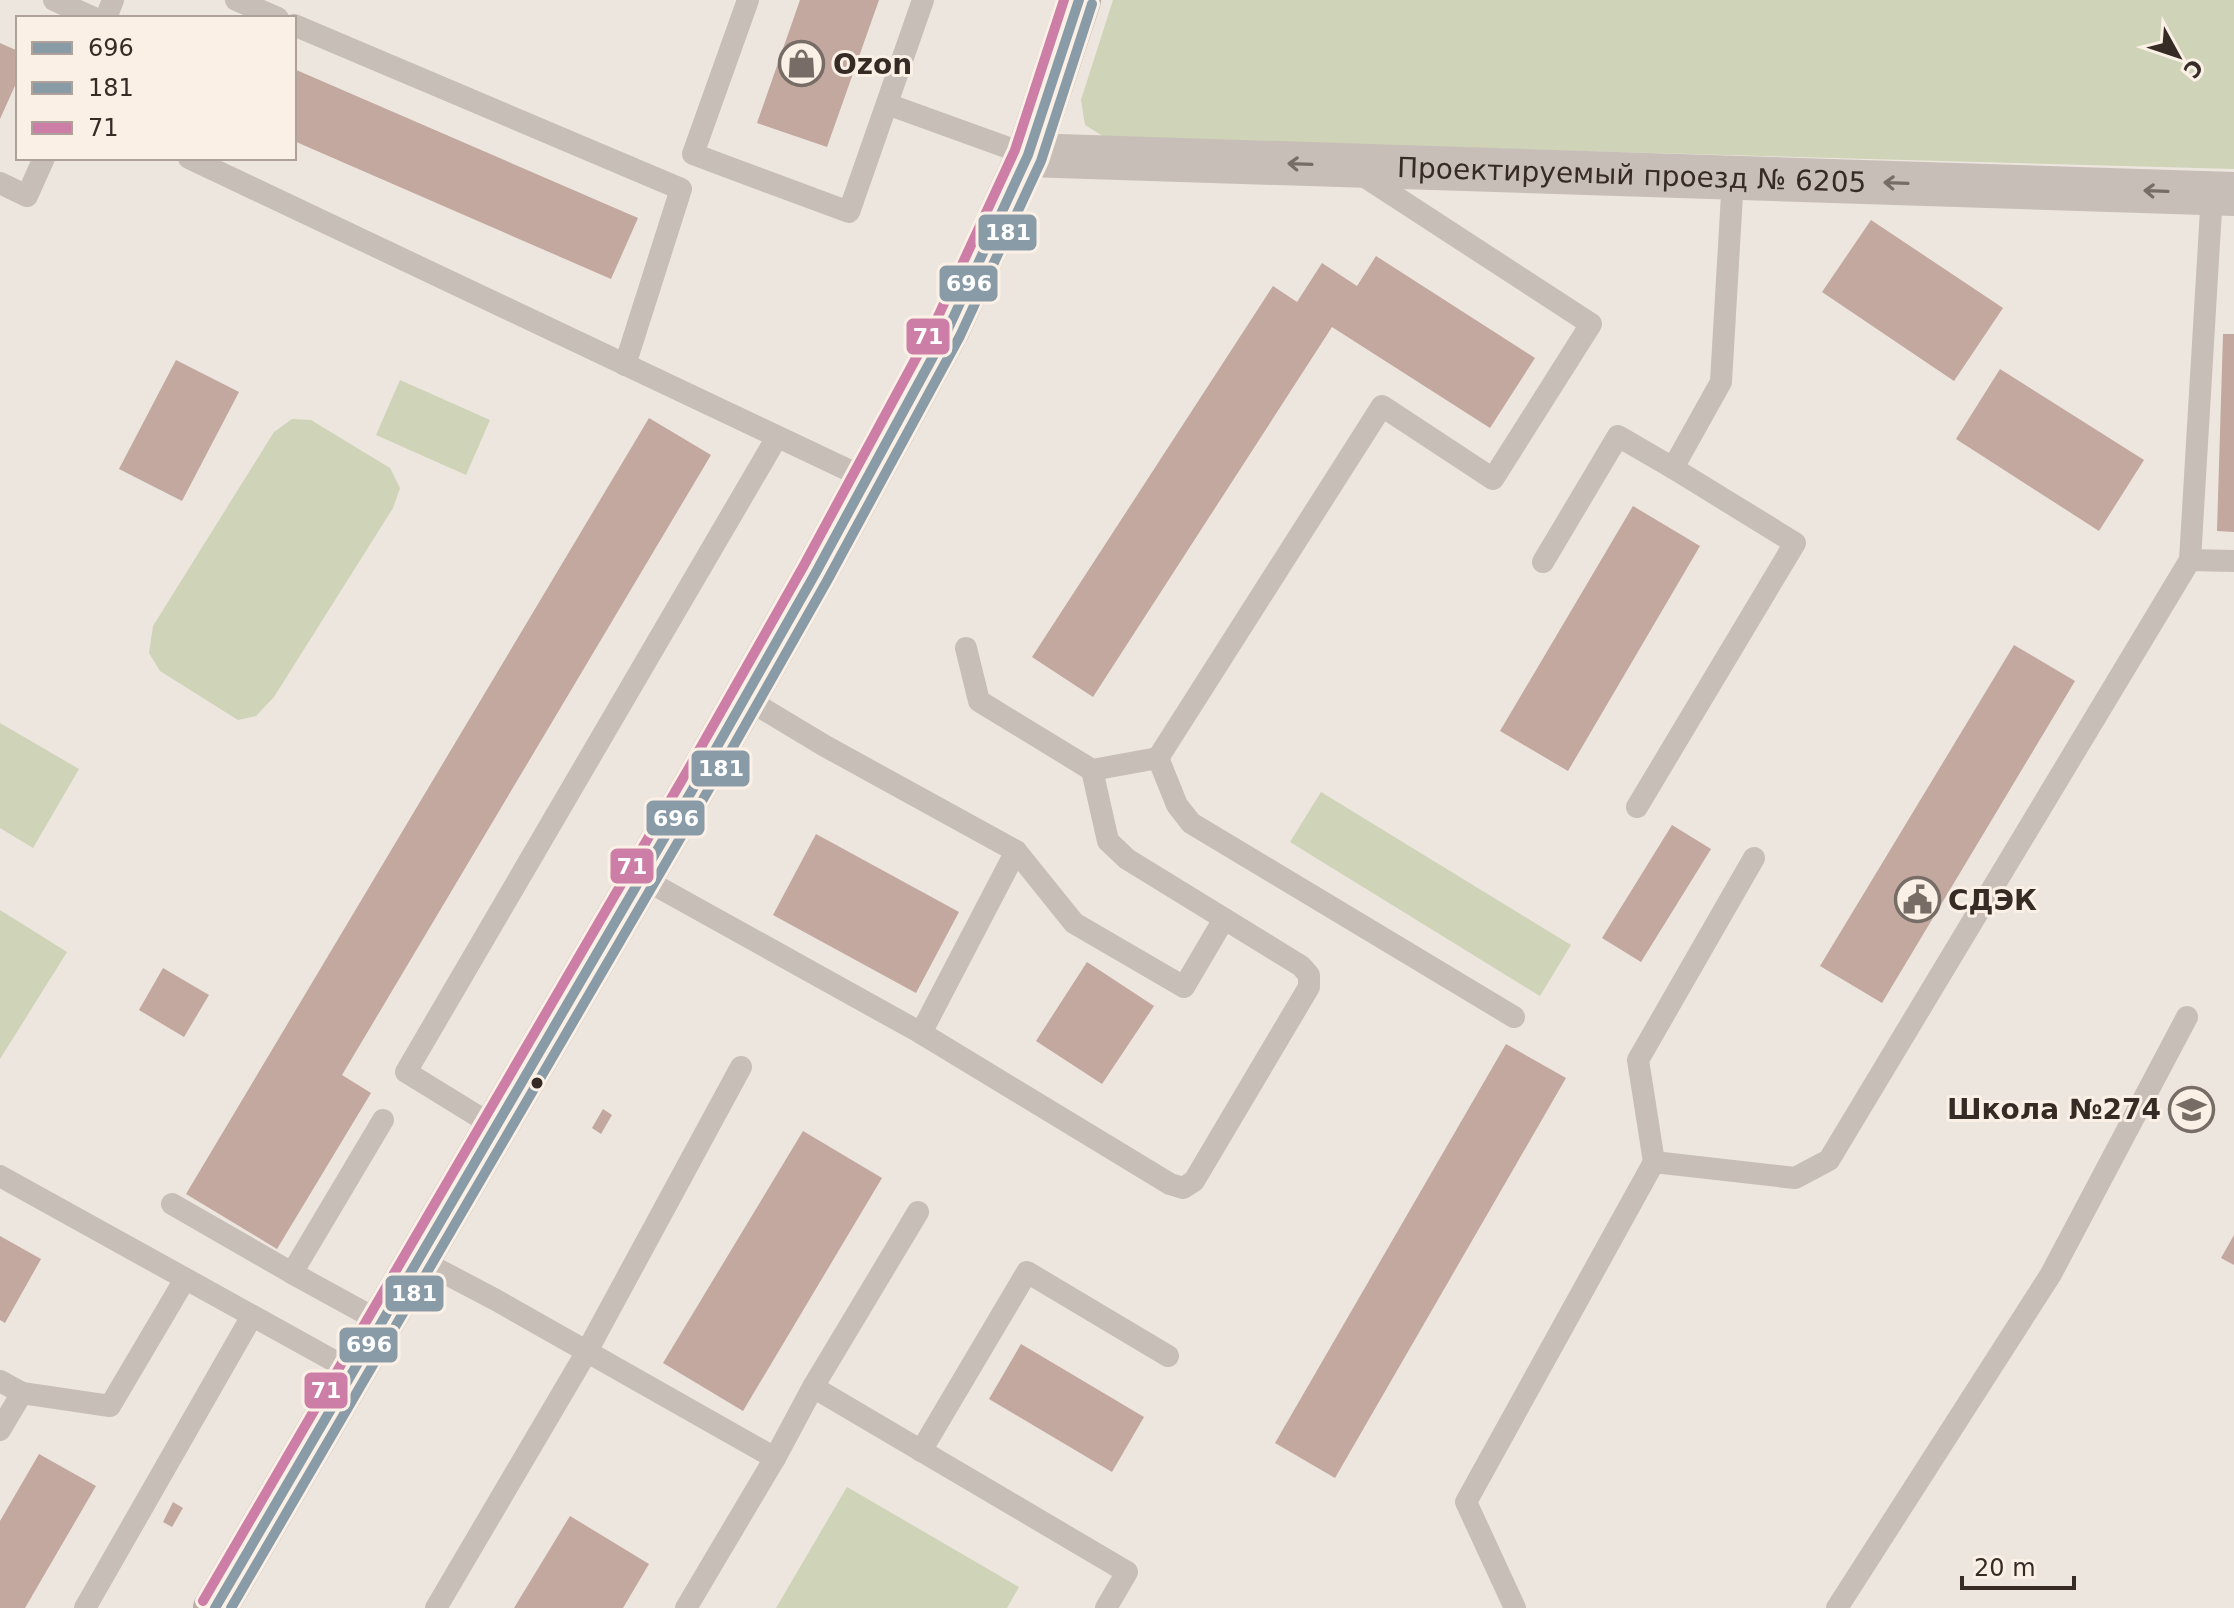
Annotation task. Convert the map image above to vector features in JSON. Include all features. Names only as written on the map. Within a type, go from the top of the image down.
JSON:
[{"type":"street","points":[[215,1608],[642,878],[948,329],[1028,155],[1079,0]]},
{"type":"street","name":"Проектируемый проезд № 6205","points":[[1028,155],[2223,193]]},
{"type":"lane","points":[[54,0],[90,16]]},
{"type":"lane","points":[[236,0],[273,16]]},
{"type":"lane","points":[[748,0],[693,154],[849,212],[923,0]]},
{"type":"lane","points":[[296,26],[681,189],[625,365]]},
{"type":"lane","points":[[887,104],[1028,155]]},
{"type":"lane","points":[[0,183],[27,196],[43,160]]},
{"type":"lane","points":[[193,160],[867,479]]},
{"type":"lane","points":[[966,648],[979,701],[1092,770],[1158,758],[1382,406],[1493,479],[1591,324],[1348,166]]},
{"type":"lane","points":[[1673,468],[1721,382],[1733,178]]},
{"type":"lane","points":[[1654,1162],[1795,1178],[1829,1160],[2190,560],[2223,193]]},
{"type":"lane","points":[[1543,562],[1618,436],[1795,543],[1637,807]]},
{"type":"lane","points":[[497,1128],[406,1072],[777,437]]},
{"type":"lane","points":[[2190,560],[2234,561]]},
{"type":"lane","points":[[745,698],[825,746],[1016,851],[1074,923],[1184,987],[1224,919]]},
{"type":"lane","points":[[1158,758],[1177,805],[1191,823],[1514,1017]]},
{"type":"lane","points":[[642,878],[921,1033],[1170,1184],[1183,1188],[1194,1181],[1309,987],[1309,975],[1301,966],[1127,859],[1108,841],[1092,770]]},
{"type":"lane","points":[[921,1033],[1016,851]]},
{"type":"lane","points":[[1515,1608],[1466,1502],[1654,1162],[1638,1060],[1754,858]]},
{"type":"lane","points":[[1837,1608],[2051,1274],[2187,1017]]},
{"type":"lane","points":[[436,1608],[586,1353],[741,1067]]},
{"type":"lane","points":[[292,1273],[383,1120]]},
{"type":"lane","points":[[0,1176],[354,1372]]},
{"type":"lane","points":[[172,1204],[383,1323]]},
{"type":"lane","points":[[686,1608],[918,1212]]},
{"type":"lane","points":[[420,1260],[775,1458]]},
{"type":"lane","points":[[921,1451],[1027,1272],[1168,1356]]},
{"type":"lane","points":[[0,1381],[22,1393],[110,1406],[185,1279]]},
{"type":"lane","points":[[85,1608],[252,1316]]},
{"type":"lane","points":[[813,1387],[1127,1572],[1106,1608]]},
{"type":"lane","points":[[0,1430],[22,1393]]},
{"type":"green space","points":[[1113,0],[2234,0],[2234,169],[1106,138],[1085,125],[1081,100]]},
{"type":"green space","points":[[400,380],[490,420],[466,475],[376,435]]},
{"type":"green space","points":[[292,419],[311,420],[390,468],[400,488],[393,508],[274,697],[256,716],[238,720],[160,671],[149,653],[153,626],[274,432]]},
{"type":"green space","points":[[0,723],[79,769],[33,848],[0,828]]},
{"type":"green space","points":[[1321,792],[1571,945],[1540,996],[1290,842]]},
{"type":"green space","points":[[0,910],[67,952],[0,1059]]},
{"type":"green space","points":[[847,1487],[1019,1587],[1007,1608],[776,1608]]},
{"type":"building","points":[[800,0],[879,0],[827,147],[757,123]]},
{"type":"building","points":[[0,43],[16,50],[16,83],[0,119]]},
{"type":"building","points":[[296,70],[638,218],[611,279],[296,142]]},
{"type":"building","points":[[1871,220],[2003,308],[1954,381],[1822,292]]},
{"type":"building","points":[[1376,256],[1535,358],[1490,428],[1332,327],[1093,697],[1032,657],[1273,286],[1297,302],[1322,263],[1357,286]]},
{"type":"building","points":[[2223,334],[2234,334],[2234,532],[2217,531]]},
{"type":"building","points":[[176,360],[239,392],[182,501],[119,469]]},
{"type":"building","points":[[2000,369],[2144,460],[2099,531],[1956,439]]},
{"type":"building","points":[[649,418],[711,455],[342,1075],[371,1093],[277,1249],[186,1194]]},
{"type":"building","points":[[1633,506],[1700,546],[1568,771],[1500,731]]},
{"type":"building","points":[[2014,645],[2075,681],[1882,1003],[1820,966]]},
{"type":"building","points":[[1672,825],[1711,849],[1641,962],[1602,938]]},
{"type":"building","points":[[816,834],[959,912],[916,993],[773,915]]},
{"type":"building","points":[[1087,962],[1154,1006],[1102,1084],[1036,1041]]},
{"type":"building","points":[[163,968],[209,995],[184,1037],[139,1010]]},
{"type":"building","points":[[1506,1044],[1566,1078],[1335,1478],[1275,1443]]},
{"type":"building","points":[[603,1109],[612,1115],[601,1134],[592,1128]]},
{"type":"building","points":[[803,1131],[882,1178],[743,1411],[663,1363]]},
{"type":"building","points":[[2234,1235],[2234,1265],[2221,1258]]},
{"type":"building","points":[[0,1236],[41,1259],[5,1323],[0,1320]]},
{"type":"building","points":[[1021,1344],[1144,1417],[1112,1472],[989,1399]]},
{"type":"building","points":[[39,1454],[96,1486],[25,1608],[0,1608],[0,1521]]},
{"type":"building","points":[[173,1502],[183,1508],[172,1527],[163,1522]]},
{"type":"building","points":[[570,1516],[649,1564],[623,1608],[514,1608]]},
{"type":"transit line","name":"71","points":[[203,1601],[689,768],[803,567],[935,323],[1015,150],[1064,0]]},
{"type":"transit line","name":"696","points":[[215,1608],[701,775],[948,329],[1028,155],[1079,0]]},
{"type":"transit line","name":"181","points":[[231,1608],[713,782],[960,336],[1041,161],[1092,4]]},
{"type":"place","name":"Ozon","points":[[802,64]]},
{"type":"place","name":"СДЭК","points":[[1917,900]]},
{"type":"place","name":"Школа №274","points":[[2192,1109]]}]
